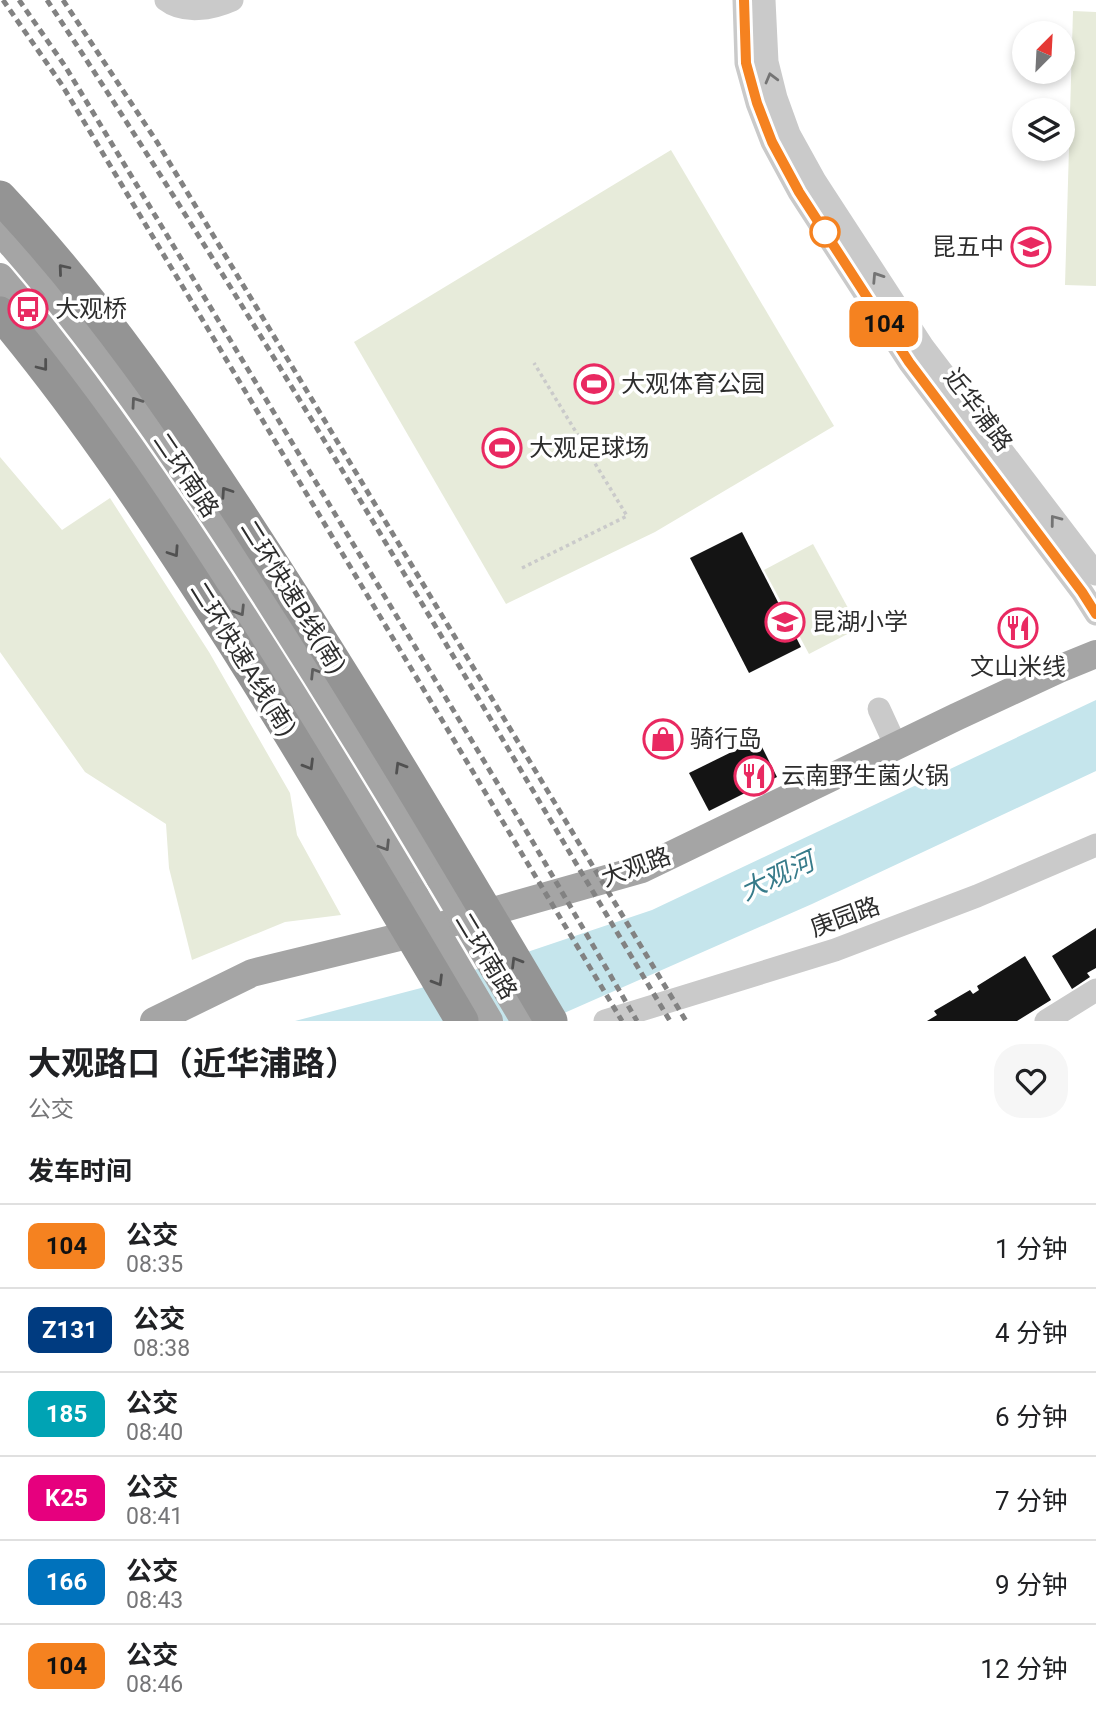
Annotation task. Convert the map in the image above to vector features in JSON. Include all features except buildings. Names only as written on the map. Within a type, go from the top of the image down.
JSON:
[{"type":"highway","name":"二环快速B线(南)","points":[[0,197],[77,286],[125,348],[226,493],[372,721],[551,1021]]},
{"type":"highway","name":"二环快速A线(南)","points":[[0,313],[100,443],[197,586],[307,761],[462,1021]]},
{"type":"main road","name":"二环南路","points":[[0,231],[91,341],[188,476],[315,673],[524,1021]]},
{"type":"main road","name":"二环南路","points":[[0,277],[82,380],[175,513],[295,699],[489,1021]]},
{"type":"main road","name":"大观路","points":[[154,1021],[252,973],[412,934],[642,869],[896,746],[1096,654]]},
{"type":"street","points":[[166,0],[193,9],[218,7],[232,0]]},
{"type":"street","name":"近华浦路","points":[[744,0],[746,63],[757,103],[772,142],[799,192],[909,362],[1096,614]]},
{"type":"street","name":"近华浦路","points":[[764,0],[766,62],[776,98],[789,134],[815,181],[923,347],[1096,574]]},
{"type":"street","points":[[879,709],[896,746]]},
{"type":"street","name":"庚园路","points":[[605,1021],[835,950],[977,896],[1096,845]]},
{"type":"street","points":[[1046,1021],[1096,990]]},
{"type":"path","points":[[522,568],[626,516],[534,363]]},
{"type":"green space","points":[[1073,11],[1096,12],[1096,286],[1065,285],[1069,161],[1075,161],[1075,98],[1070,98],[1071,84],[1075,84],[1075,21],[1073,21]]},
{"type":"green space","name":"大观体育公园","points":[[671,150],[834,426],[655,532],[506,604],[354,342]]},
{"type":"green space","points":[[0,457],[62,530],[110,498],[209,652],[290,793],[297,835],[341,915],[285,922],[192,960],[169,868],[166,824],[85,772],[0,652]]},
{"type":"green space","points":[[813,544],[859,628],[809,654],[764,570]]},
{"type":"water","name":"大观河","points":[[1096,700],[1096,771],[812,904],[546,1021],[295,1021],[421,988],[652,910]]},
{"type":"railway","points":[[3,0],[62,85],[622,1021]]},
{"type":"railway","points":[[19,0],[65,66],[534,844],[637,1021]]},
{"type":"railway","points":[[47,0],[129,125],[287,379],[670,1021]]},
{"type":"railway","points":[[63,0],[157,142],[686,1021]]},
{"type":"bus line","name":"104","points":[[744,0],[746,63],[757,103],[772,142],[799,192],[909,362],[1096,614]]},
{"type":"place","name":"昆五中","points":[[1031,247]]},
{"type":"place","name":"大观桥","points":[[28,309]]},
{"type":"place","name":"大观体育公园","points":[[594,384]]},
{"type":"place","name":"大观足球场","points":[[502,448]]},
{"type":"place","name":"昆湖小学","points":[[785,622]]},
{"type":"place","name":"文山米线","points":[[1018,628]]},
{"type":"place","name":"骑行岛","points":[[663,739]]},
{"type":"place","name":"云南野生菌火锅","points":[[754,776]]}]
